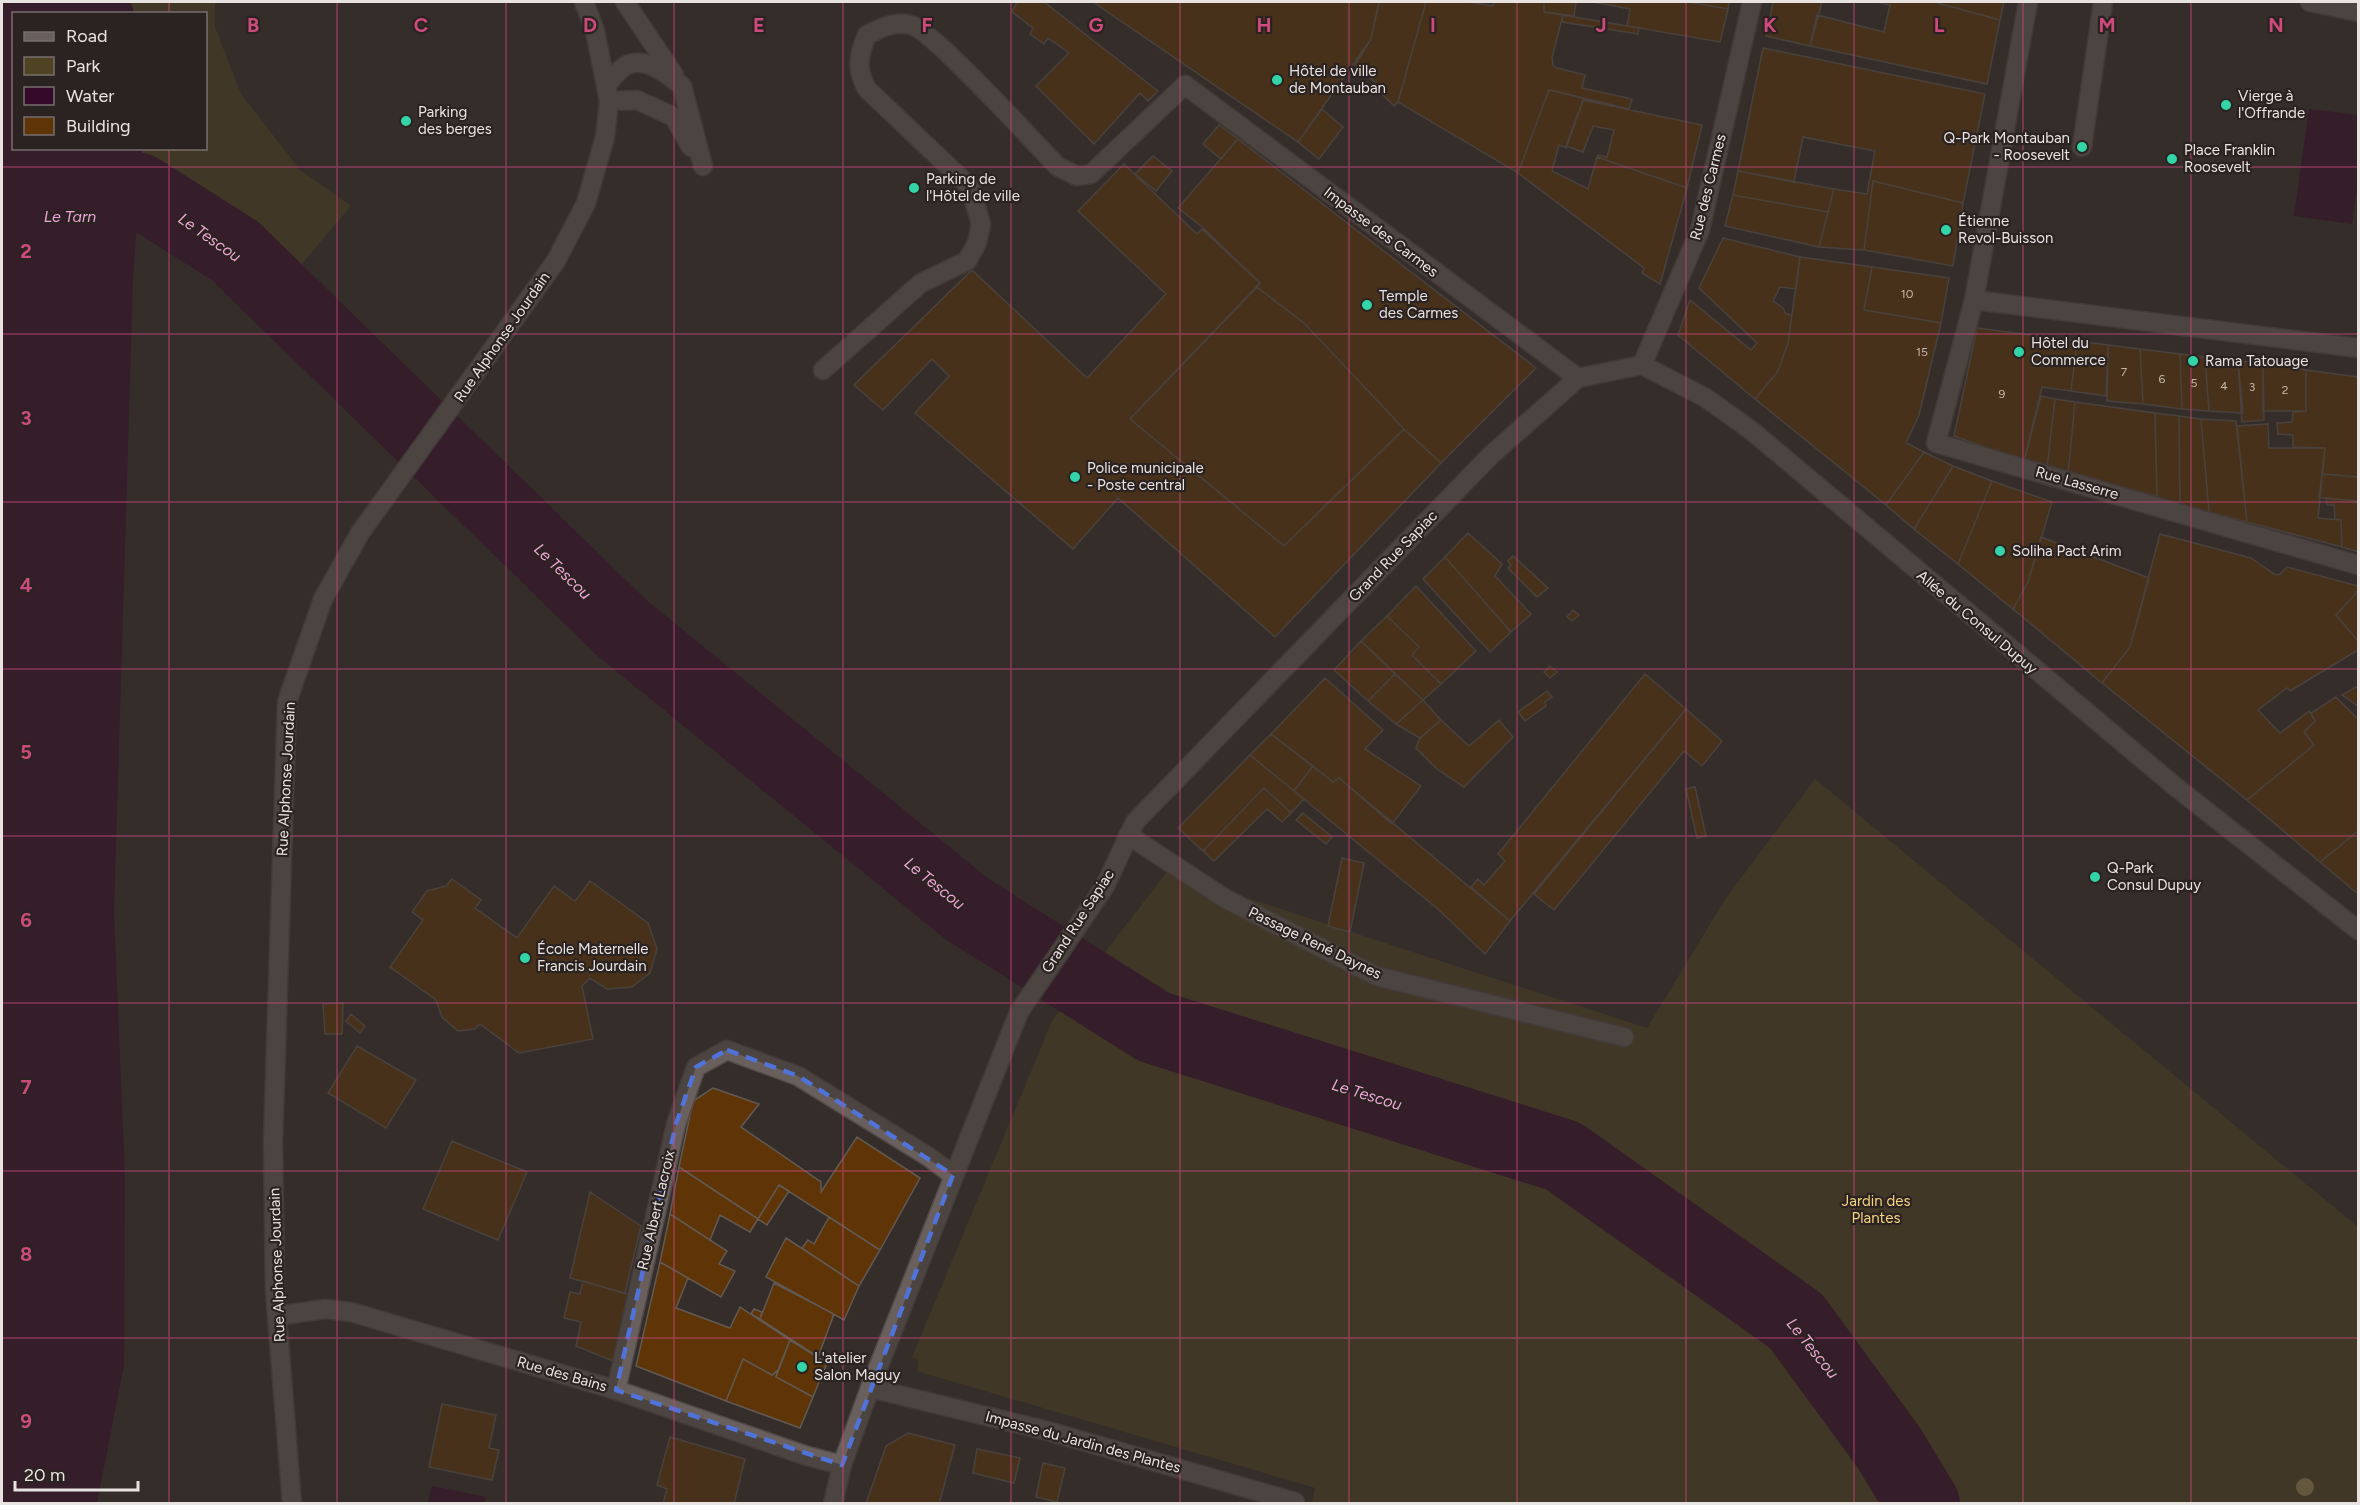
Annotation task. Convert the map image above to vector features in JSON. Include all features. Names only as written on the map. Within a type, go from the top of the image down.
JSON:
[{"type":"street","name":"Rue Alphonse Jourdain","points":[[292,1503],[277,1316],[273,1142],[287,702],[323,599],[360,533],[556,261],[586,203],[605,137],[607,93],[595,31],[585,2]]},
{"type":"street","points":[[625,2],[682,86],[703,166],[674,117],[637,100],[607,93],[626,65],[638,63],[653,66],[682,86]]},
{"type":"street","name":"Rue des Carmes","points":[[1642,365],[1700,230],[1752,2]]},
{"type":"street","points":[[2028,2],[1974,300],[2358,348]]},
{"type":"street","points":[[2082,147],[2103,2]]},
{"type":"street","points":[[2310,2],[2358,12]]},
{"type":"street","name":"Impasse des Carmes","points":[[823,370],[921,283],[967,261],[977,243],[981,224],[970,188],[965,181],[867,89],[858,73],[859,54],[867,35],[891,24],[913,25],[943,49],[1057,166],[1077,176],[1091,174],[1185,85],[1578,378]]},
{"type":"street","name":"Rue Lasserre","points":[[1974,300],[1936,443],[2358,565]]},
{"type":"street","points":[[1578,378],[1642,365]]},
{"type":"street","name":"Allée du Consul Dupuy","points":[[1642,365],[1706,398],[1752,432],[2168,780],[2358,930]]},
{"type":"street","name":"Grand Rue Sapiac","points":[[833,1503],[842,1465],[870,1388],[1019,1012],[1105,886],[1135,822],[1490,456],[1578,378]]},
{"type":"street","name":"Passage René Daynes","points":[[1128,835],[1226,899],[1376,976],[1624,1037]]},
{"type":"street","name":"Rue Albert Lacroix","points":[[616,1390],[676,1124],[696,1067],[728,1050],[798,1076],[953,1174]]},
{"type":"street","name":"Rue des Bains","points":[[277,1316],[325,1310],[351,1312],[616,1390],[807,1456],[842,1465]]},
{"type":"street","name":"Impasse du Jardin des Plantes","points":[[870,1388],[1044,1430],[1295,1502]]},
{"type":"highlighted area","points":[[727,1050],[798,1076],[953,1175],[842,1465],[616,1390],[676,1124],[696,1067]]},
{"type":"green space","points":[[131,2],[215,2],[215,27],[241,94],[300,170],[351,206],[300,266],[235,251],[139,190],[142,150],[207,150],[207,12],[134,12]]},
{"type":"green space","name":"Jardin des Plantes","points":[[1815,779],[2358,1227],[2358,1503],[1312,1503],[1315,1488],[917,1371],[918,1360],[912,1357],[1052,1021],[1167,872],[1647,1028],[1726,898]]},
{"type":"water","name":"Le Tarn","points":[[2,2],[131,2],[134,12],[12,12],[12,150],[142,150],[133,281],[114,913],[125,1178],[124,1365],[97,1503],[2,1503]]},
{"type":"water","points":[[2309,109],[2358,115],[2358,178],[2352,224],[2294,216]]},
{"type":"water","points":[[432,1486],[486,1497],[485,1503],[428,1503]]},
{"type":"building","points":[[1017,2],[1044,2],[1158,91],[1148,101],[1140,93],[1094,144],[1036,86],[1069,53],[1048,38],[1044,44],[1030,34],[1033,28],[1012,12]]},
{"type":"building","name":"Hôtel de ville de Montauban","points":[[1093,2],[1379,2],[1371,39],[1298,142]]},
{"type":"building","points":[[1379,2],[1426,2],[1398,102],[1394,106],[1374,86],[1375,82],[1355,65],[1371,39]]},
{"type":"building","points":[[1426,2],[1468,2],[1493,6],[1494,2],[1544,2],[1544,12],[1563,15],[1552,57],[1553,65],[1585,75],[1582,88],[1632,99],[1629,109],[1549,90],[1518,173],[1398,102]]},
{"type":"building","points":[[1544,2],[1576,2],[1574,16],[1544,12]]},
{"type":"building","points":[[1593,2],[1688,2],[1728,9],[1720,42],[1627,26],[1630,9]]},
{"type":"building","points":[[1688,2],[1729,2],[1728,9]]},
{"type":"building","points":[[1773,2],[1822,2],[1810,46],[1766,36]]},
{"type":"building","points":[[1877,2],[1934,2],[2000,20],[1987,84],[1810,46],[1817,15],[1884,32],[1890,5]]},
{"type":"building","points":[[1934,2],[2004,2],[2000,20]]},
{"type":"building","points":[[1563,15],[1639,28],[1638,34],[1562,22]]},
{"type":"building","points":[[1763,48],[1985,94],[1963,203],[1873,181],[1864,250],[1819,247],[1834,189],[1867,194],[1875,151],[1803,137],[1794,182],[1738,171]]},
{"type":"building","points":[[1549,90],[1584,98],[1566,148],[1559,145],[1552,171],[1588,189],[1597,157],[1687,188],[1660,284],[1642,273],[1644,268],[1518,173]]},
{"type":"building","points":[[1583,100],[1702,125],[1687,188],[1597,157],[1598,155],[1607,157],[1614,130],[1593,126],[1583,152],[1566,146]]},
{"type":"building","points":[[1322,109],[1343,127],[1319,159],[1298,142]]},
{"type":"building","points":[[1219,125],[1238,139],[1221,159],[1203,144]]},
{"type":"building","name":"Temple des Carmes","points":[[1238,139],[1536,368],[1441,463],[1404,429],[1305,324],[1257,287],[1260,283],[1201,226],[1178,208]]},
{"type":"building","points":[[1153,156],[1172,171],[1156,191],[1135,174]]},
{"type":"building","points":[[1124,164],[1197,234],[1202,229],[1260,283],[1130,419],[1284,546],[1404,429],[1441,463],[1275,637],[1118,498],[1073,549],[915,413],[949,376],[932,359],[883,410],[854,385],[972,270],[1087,378],[1166,294],[1078,211]]},
{"type":"building","points":[[1738,171],[1834,189],[1828,212],[1733,195]]},
{"type":"building","points":[[1873,181],[1963,203],[1953,266],[1864,250]]},
{"type":"building","points":[[1733,195],[1828,212],[1819,247],[1725,226]]},
{"type":"building","points":[[1723,238],[1800,257],[1796,289],[1780,287],[1773,301],[1783,308],[1786,314],[1792,315],[1788,343],[1778,371],[1755,399],[1678,335],[1690,300],[1751,350],[1757,343],[1699,288]]},
{"type":"building","points":[[1800,257],[1872,267],[1864,310],[1941,323],[1919,415],[1906,443],[1924,452],[1886,505],[1755,399],[1778,371],[1788,343]]},
{"type":"building","points":[[1872,267],[1949,278],[1941,323],[1864,310]]},
{"type":"building","points":[[1257,287],[1305,324],[1404,429],[1284,546],[1130,419]]},
{"type":"building","points":[[1977,328],[2077,341],[2071,391],[2042,387],[2024,461],[1954,436]]},
{"type":"building","points":[[2077,341],[2108,345],[2106,396],[2071,391]]},
{"type":"building","points":[[2108,345],[2140,349],[2143,404],[2107,401]]},
{"type":"building","points":[[2140,349],[2180,354],[2182,409],[2143,404]]},
{"type":"building","points":[[2180,354],[2205,357],[2209,411],[2182,409]]},
{"type":"building","points":[[2205,357],[2238,361],[2243,413],[2209,411]]},
{"type":"building","points":[[2238,361],[2263,363],[2264,420],[2242,422]]},
{"type":"building","points":[[2263,363],[2306,370],[2306,411],[2263,411]]},
{"type":"building","points":[[2306,370],[2358,377],[2358,477],[2322,474],[2325,448],[2293,447],[2293,435],[2278,434],[2277,423],[2292,422],[2293,412],[2306,411]]},
{"type":"building","points":[[2041,396],[2055,399],[2047,468],[2024,461]]},
{"type":"building","points":[[2055,399],[2075,402],[2068,474],[2047,468]]},
{"type":"building","points":[[2075,402],[2155,413],[2157,499],[2068,474]]},
{"type":"building","points":[[2155,413],[2179,416],[2180,504],[2157,499]]},
{"type":"building","points":[[2179,416],[2201,419],[2209,512],[2180,504]]},
{"type":"building","points":[[2201,419],[2236,421],[2247,522],[2209,512]]},
{"type":"building","points":[[2268,424],[2269,448],[2325,448],[2318,518],[2341,520],[2342,547],[2247,522],[2237,426]]},
{"type":"building","points":[[1924,452],[1953,466],[1914,529],[1886,505]]},
{"type":"building","points":[[1953,466],[1992,481],[1958,564],[1914,529]]},
{"type":"building","points":[[2322,474],[2358,477],[2358,501],[2319,498]]},
{"type":"building","name":"Soliha Pact Arim","points":[[1992,481],[2052,502],[2028,582],[2013,609],[1958,564]]},
{"type":"building","points":[[2326,498],[2358,501],[2358,552],[2342,547],[2341,520],[2335,519],[2334,505],[2327,505]]},
{"type":"building","points":[[1468,533],[1502,564],[1495,576],[1531,614],[1511,632],[1445,557]]},
{"type":"building","points":[[2160,534],[2251,558],[2274,574],[2279,575],[2287,567],[2358,586],[2358,591],[2336,615],[2358,641],[2358,650],[2290,691],[2287,688],[2258,710],[2280,733],[2309,711],[2315,721],[2304,732],[2314,745],[2247,800],[2102,683],[2130,647]]},
{"type":"building","points":[[2041,537],[2149,578],[2130,647],[2102,683],[2013,609],[2028,582]]},
{"type":"building","points":[[1513,556],[1548,588],[1537,597],[1508,568],[1511,565],[1508,561]]},
{"type":"building","points":[[1445,557],[1511,632],[1490,652],[1423,579]]},
{"type":"building","points":[[1416,586],[1476,651],[1441,684],[1412,655],[1419,647],[1387,616]]},
{"type":"building","points":[[2358,591],[2358,641],[2336,615]]},
{"type":"building","points":[[1573,610],[1579,615],[1572,621],[1567,617]]},
{"type":"building","points":[[1387,616],[1419,647],[1412,655],[1441,684],[1423,700],[1361,641]]},
{"type":"building","points":[[1361,641],[1395,674],[1368,701],[1334,670]]},
{"type":"building","points":[[1550,666],[1557,672],[1550,678],[1544,672]]},
{"type":"building","points":[[1395,674],[1423,700],[1396,724],[1368,701]]},
{"type":"building","points":[[1645,674],[1686,709],[1510,921],[1471,887],[1478,879],[1484,885],[1505,861],[1498,854]]},
{"type":"building","points":[[1325,678],[1383,730],[1365,749],[1421,786],[1392,824],[1339,778],[1333,782],[1271,734]]},
{"type":"building","points":[[2358,686],[2358,706],[2342,695]]},
{"type":"building","points":[[1547,691],[1552,697],[1545,702],[1546,706],[1525,721],[1518,712]]},
{"type":"building","points":[[2336,697],[2358,719],[2358,831],[2320,862],[2247,800],[2314,745],[2304,732],[2315,721],[2311,713]]},
{"type":"building","points":[[1423,700],[1441,720],[1420,738],[1396,724]]},
{"type":"building","points":[[1686,709],[1722,741],[1702,766],[1684,751],[1554,910],[1534,894]]},
{"type":"building","points":[[1441,720],[1469,746],[1499,720],[1513,737],[1464,787],[1437,769],[1416,748],[1420,738]]},
{"type":"building","points":[[1271,734],[1313,766],[1294,791],[1250,755]]},
{"type":"building","points":[[1250,755],[1304,799],[1291,813],[1264,788],[1203,851],[1178,828]]},
{"type":"building","points":[[1313,766],[1333,782],[1339,778],[1510,921],[1485,954],[1439,910],[1294,791]]},
{"type":"building","points":[[1695,787],[1706,836],[1697,838],[1686,789]]},
{"type":"building","points":[[1264,788],[1291,813],[1282,822],[1267,809],[1214,861],[1203,851]]},
{"type":"building","points":[[1303,813],[1332,837],[1326,844],[1296,820]]},
{"type":"building","points":[[2358,831],[2358,894],[2320,862]]},
{"type":"building","points":[[1342,858],[1364,863],[1350,932],[1328,926]]},
{"type":"building","name":"École Maternelle Francis Jourdain","points":[[452,879],[481,900],[475,908],[517,938],[554,886],[575,901],[590,881],[648,923],[657,949],[650,973],[632,987],[607,989],[590,978],[582,986],[593,1039],[519,1053],[480,1024],[475,1029],[458,1031],[442,1017],[436,1000],[390,967],[423,920],[412,912],[427,891],[446,886]]},
{"type":"building","points":[[343,1003],[342,1034],[325,1034],[323,1004]]},
{"type":"building","points":[[351,1014],[365,1026],[360,1033],[346,1021]]},
{"type":"building","points":[[357,1046],[416,1080],[386,1128],[328,1093]]},
{"type":"building","points":[[713,1088],[759,1104],[741,1127],[821,1182],[821,1192],[857,1137],[920,1178],[880,1250],[779,1185],[758,1219],[679,1167],[693,1101]]},
{"type":"building","points":[[452,1141],[527,1172],[498,1240],[423,1209]]},
{"type":"building","points":[[679,1167],[758,1219],[750,1232],[720,1215],[710,1240],[670,1214]]},
{"type":"building","points":[[779,1185],[789,1191],[767,1225],[758,1219]]},
{"type":"building","points":[[590,1192],[641,1226],[625,1293],[570,1278]]},
{"type":"building","points":[[670,1214],[727,1251],[719,1264],[735,1271],[721,1297],[660,1262]]},
{"type":"building","points":[[829,1217],[880,1250],[859,1286],[802,1248],[808,1240],[814,1244]]},
{"type":"building","points":[[786,1238],[859,1286],[844,1320],[766,1277]]},
{"type":"building","points":[[660,1262],[688,1278],[676,1308],[730,1328],[740,1307],[790,1340],[778,1370],[772,1375],[743,1359],[726,1401],[636,1366]]},
{"type":"building","points":[[583,1281],[629,1295],[613,1361],[576,1346],[581,1322],[564,1318],[570,1292],[580,1294]]},
{"type":"building","points":[[774,1283],[834,1314],[818,1357],[760,1319]]},
{"type":"building","points":[[754,1309],[762,1312],[760,1319],[751,1314]]},
{"type":"building","name":"L'atelier Salon Maguy","points":[[790,1340],[827,1363],[813,1397],[776,1377]]},
{"type":"building","points":[[743,1359],[772,1375],[778,1370],[776,1377],[813,1397],[800,1428],[726,1401]]},
{"type":"building","points":[[442,1404],[496,1415],[489,1448],[499,1450],[492,1480],[429,1467]]},
{"type":"building","points":[[908,1433],[955,1445],[939,1504],[866,1504],[886,1446]]},
{"type":"building","points":[[670,1437],[745,1459],[734,1504],[663,1504],[667,1489],[657,1485]]},
{"type":"building","points":[[977,1449],[1020,1458],[1014,1483],[973,1473]]},
{"type":"building","points":[[1043,1463],[1065,1468],[1057,1502],[1036,1497]]},
{"type":"waterway","name":"Le Tescou","points":[[2,157],[139,190],[235,251],[622,628],[967,909],[1154,1027],[1563,1156],[1796,1321],[1889,1448],[1923,1504]]},
{"type":"place","name":"Hôtel de ville de Montauban","points":[[1277,80]]},
{"type":"place","name":"Vierge à l'Offrande","points":[[2226,105]]},
{"type":"place","name":"Parking des berges","points":[[406,121]]},
{"type":"place","name":"Q-Park Montauban - Roosevelt","points":[[2082,147]]},
{"type":"place","name":"Place Franklin Roosevelt","points":[[2172,159]]},
{"type":"place","name":"Parking de l'Hôtel de ville","points":[[914,188]]},
{"type":"place","name":"Étienne Revol-Buisson","points":[[1946,230]]},
{"type":"place","name":"Temple des Carmes","points":[[1367,305]]},
{"type":"place","name":"Hôtel du Commerce","points":[[2019,352]]},
{"type":"place","name":"Rama Tatouage","points":[[2193,361]]},
{"type":"place","name":"Police municipale - Poste central","points":[[1075,477]]},
{"type":"place","name":"Soliha Pact Arim","points":[[2000,551]]},
{"type":"place","name":"Q-Park Consul Dupuy","points":[[2095,877]]},
{"type":"place","name":"École Maternelle Francis Jourdain","points":[[525,958]]},
{"type":"place","name":"L'atelier Salon Maguy","points":[[802,1367]]}]
